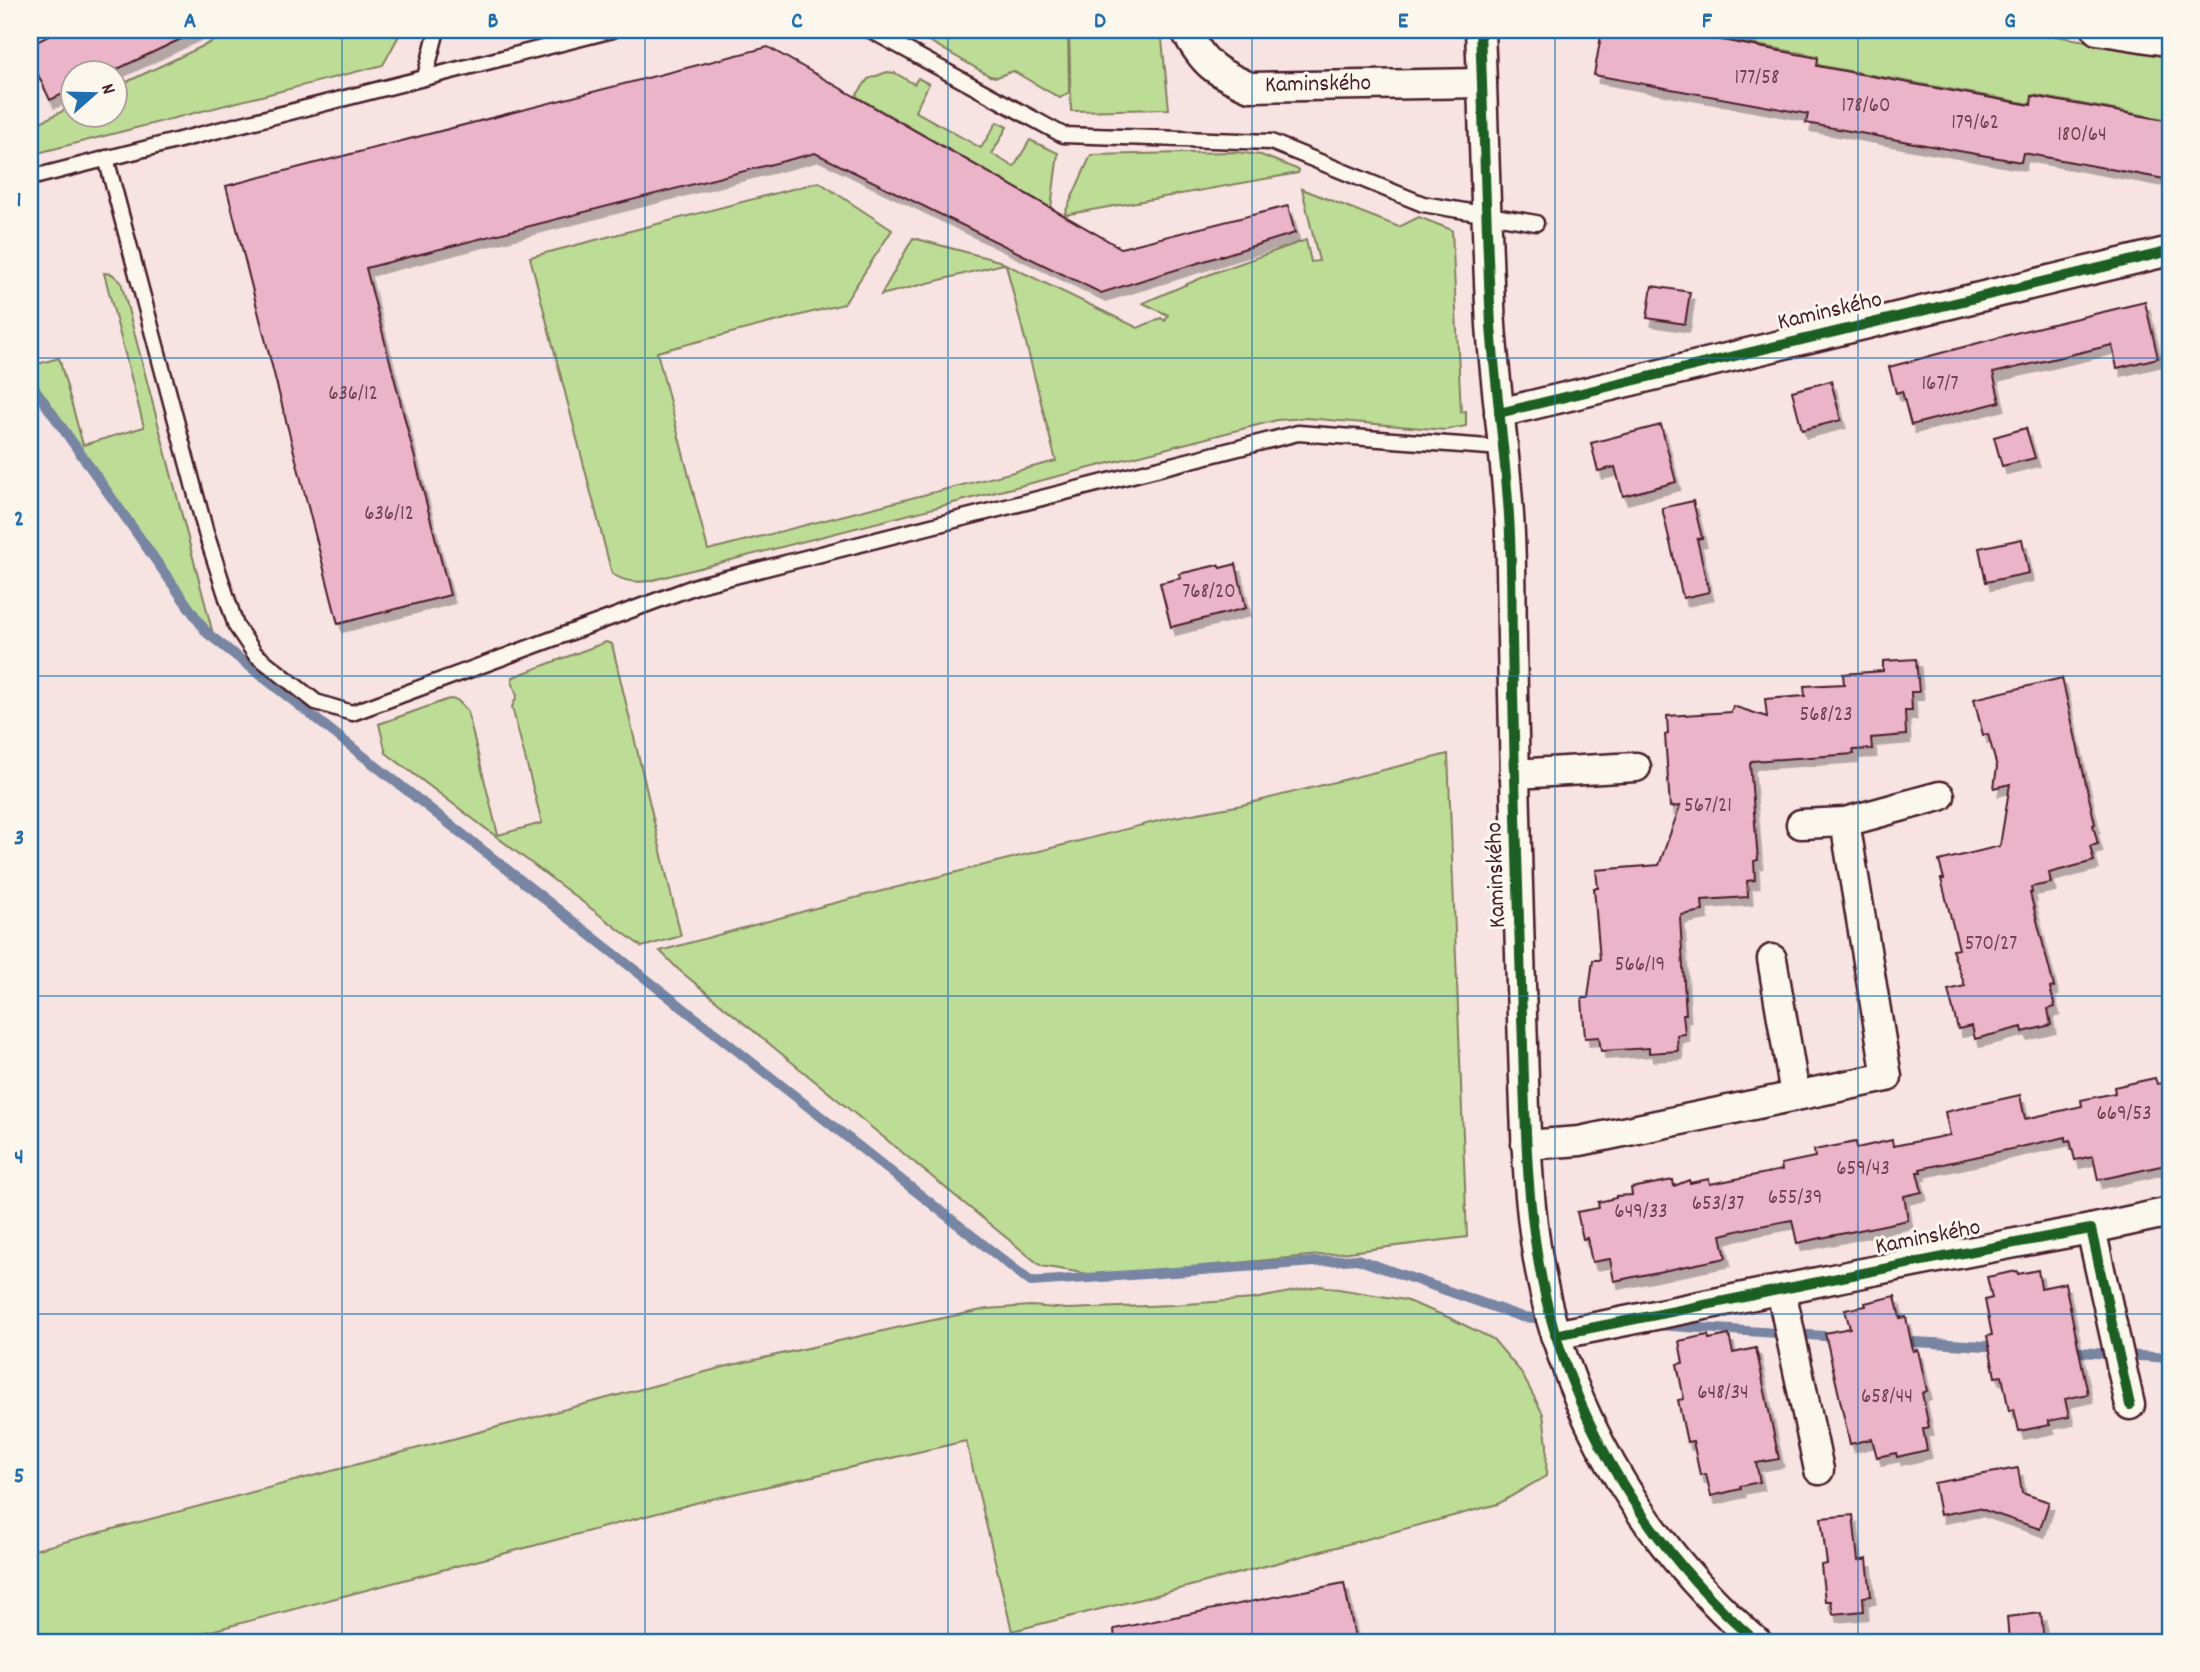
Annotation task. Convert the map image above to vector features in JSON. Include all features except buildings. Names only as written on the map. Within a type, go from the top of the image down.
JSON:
[{"type":"street","name":"Kaminského","points":[[1185,30],[1200,57],[1221,75],[1250,87],[1482,83],[1491,326],[1510,549],[1526,1145],[1541,1274],[1555,1335],[1587,1415],[1626,1493],[1686,1573],[1757,1642]]},
{"type":"street","points":[[1480,30],[1482,83]]},
{"type":"street","points":[[2097,30],[2166,41]]},
{"type":"street","name":"Kaminského","points":[[1499,412],[2170,251]]},
{"type":"street","points":[[1514,774],[1636,767]]},
{"type":"street","points":[[1801,824],[1845,822],[1940,796]]},
{"type":"street","points":[[1526,1145],[1580,1141],[1887,1077],[1845,822]]},
{"type":"street","points":[[1772,959],[1795,1095]]},
{"type":"street","name":"Kaminského","points":[[1555,1335],[2170,1212]]},
{"type":"street","points":[[2091,1229],[2130,1405]]},
{"type":"street","points":[[1781,1290],[1819,1470]]},
{"type":"lane","points":[[425,77],[437,30]]},
{"type":"lane","points":[[30,178],[613,30]]},
{"type":"lane","points":[[870,30],[1063,135],[1271,142],[1423,204],[1536,223]]},
{"type":"lane","points":[[106,158],[206,533],[236,626],[255,654],[316,702],[352,713],[699,585],[1298,433],[1502,447]]},
{"type":"green space","points":[[237,30],[402,30],[383,65],[130,130],[130,80]]},
{"type":"green space","points":[[910,30],[1068,30],[1069,92],[1060,98],[1013,71],[997,77],[990,76]]},
{"type":"green space","points":[[1069,30],[1161,30],[1169,109],[1071,111]]},
{"type":"green space","points":[[1673,30],[2018,30],[2167,54],[2170,52],[2170,120],[2033,95],[2031,104],[1817,65],[1818,56]]},
{"type":"green space","points":[[887,72],[895,73],[914,84],[918,78],[929,84],[915,111],[981,148],[997,122],[1007,127],[992,154],[1014,167],[1030,140],[1058,153],[1051,208],[856,96],[868,79]]},
{"type":"green space","points":[[60,112],[60,130],[128,130],[30,155],[30,127]]},
{"type":"green space","points":[[1235,152],[1261,155],[1299,170],[1298,173],[1064,215],[1091,155]]},
{"type":"green space","points":[[819,182],[892,230],[844,304],[657,352],[708,550],[1056,461],[1006,265],[881,295],[913,238],[999,261],[1138,328],[1161,318],[1165,321],[1168,315],[1143,303],[1213,273],[1306,240],[1311,262],[1319,261],[1302,189],[1399,227],[1419,217],[1452,230],[1461,412],[1466,411],[1466,426],[1445,430],[1306,418],[1277,420],[649,581],[629,581],[612,574],[530,257]]},
{"type":"green space","points":[[104,273],[112,274],[121,282],[212,630],[206,627],[30,375],[30,349],[34,365],[59,358],[83,445],[144,427]]},
{"type":"green space","points":[[606,642],[612,644],[681,936],[642,947],[386,753],[379,724],[449,699],[457,700],[467,710],[498,835],[542,823],[512,707],[517,696],[513,677]]},
{"type":"green space","points":[[1448,754],[1467,1237],[1341,1253],[1101,1276],[1041,1266],[679,970],[660,951],[823,906],[1170,818],[1242,805]]},
{"type":"green space","points":[[1320,1286],[1405,1300],[1493,1339],[1521,1372],[1543,1414],[1547,1445],[1546,1476],[1498,1504],[1012,1631],[966,1441],[703,1501],[169,1642],[30,1642],[30,1551],[728,1366],[987,1309],[1173,1305],[1254,1299]]},
{"type":"waterway","points":[[30,382],[207,633],[1031,1282],[1357,1259],[1522,1317],[1549,1319]]},
{"type":"waterway","points":[[1656,1325],[1839,1337]]},
{"type":"waterway","points":[[1897,1341],[2003,1347]]},
{"type":"waterway","points":[[2065,1351],[2170,1358]]},
{"type":"cycle path","points":[[1480,30],[1491,325],[1510,536],[1524,1097],[1528,1178],[1538,1258],[1556,1336],[1571,1380],[1611,1464],[1661,1541],[1723,1610],[1757,1642]]},
{"type":"cycle path","points":[[1499,413],[2170,251]]},
{"type":"cycle path","points":[[1555,1335],[2091,1229],[2130,1405]]}]
